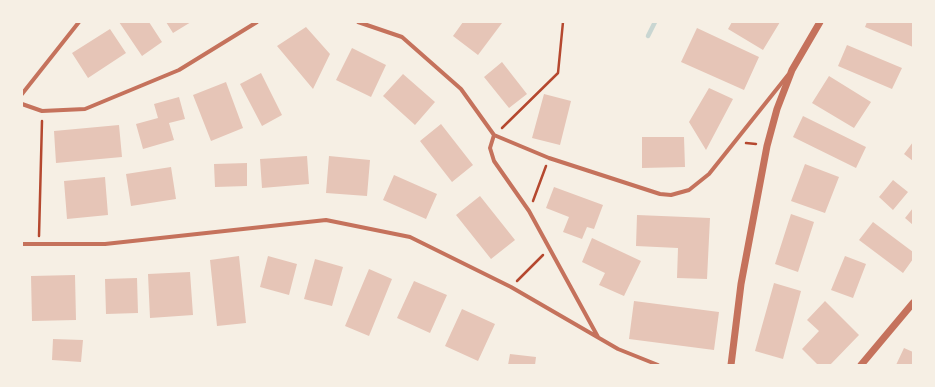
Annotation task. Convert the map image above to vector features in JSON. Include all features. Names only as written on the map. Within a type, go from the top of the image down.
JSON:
[{"type":"street","points":[[22,94],[79,22]]},
{"type":"street","points":[[22,104],[42,111],[85,109],[179,70],[257,22]]},
{"type":"street","points":[[358,22],[402,38],[461,89],[494,135],[549,158],[660,194],[671,195],[689,190],[709,174],[792,70],[820,22]]},
{"type":"street","points":[[731,365],[742,284],[767,146],[777,109],[792,70]]},
{"type":"street","points":[[494,135],[490,148],[494,161],[529,211],[550,247],[598,338]]},
{"type":"street","points":[[22,244],[105,244],[326,220],[410,237],[511,287],[618,349],[658,365]]},
{"type":"street","points":[[861,365],[913,303]]},
{"type":"path","points":[[506,133],[500,129],[558,73],[563,22]]},
{"type":"path","points":[[39,244],[42,111]]},
{"type":"path","points":[[735,141],[767,146]]},
{"type":"path","points":[[529,211],[549,158]]},
{"type":"path","points":[[511,287],[550,247]]},
{"type":"building","points":[[119,22],[149,22],[162,42],[142,56]]},
{"type":"building","points":[[166,22],[191,22],[173,33]]},
{"type":"building","points":[[463,22],[502,23],[478,55],[453,36]]},
{"type":"building","points":[[732,22],[780,22],[763,50],[728,29]]},
{"type":"building","points":[[867,22],[913,22],[913,47],[865,27]]},
{"type":"building","points":[[306,27],[330,54],[313,89],[277,46]]},
{"type":"building","points":[[697,28],[759,57],[744,90],[681,62]]},
{"type":"building","points":[[110,29],[126,53],[88,78],[72,53]]},
{"type":"building","points":[[847,45],[902,68],[892,89],[838,66]]},
{"type":"building","points":[[352,48],[386,65],[371,97],[336,80]]},
{"type":"building","points":[[502,62],[527,94],[509,108],[484,77]]},
{"type":"building","points":[[261,73],[282,115],[262,126],[240,84]]},
{"type":"building","points":[[403,74],[435,102],[415,125],[383,96]]},
{"type":"building","points":[[829,76],[871,102],[854,128],[812,103]]},
{"type":"building","points":[[226,82],[243,128],[211,141],[193,95]]},
{"type":"building","points":[[709,88],[733,99],[706,150],[689,122]]},
{"type":"building","points":[[544,94],[571,101],[560,145],[532,138]]},
{"type":"building","points":[[179,97],[185,119],[169,123],[174,140],[143,149],[136,124],[158,118],[154,104]]},
{"type":"building","points":[[803,116],[866,147],[856,168],[793,137]]},
{"type":"building","points":[[441,124],[473,165],[452,182],[420,141]]},
{"type":"building","points":[[119,125],[122,157],[56,163],[54,131]]},
{"type":"building","points":[[642,137],[684,137],[685,167],[642,168]]},
{"type":"building","points":[[913,142],[913,161],[904,154]]},
{"type":"building","points":[[307,156],[309,184],[262,188],[260,159]]},
{"type":"building","points":[[329,156],[370,160],[367,196],[326,193]]},
{"type":"building","points":[[247,163],[247,186],[215,187],[214,164]]},
{"type":"building","points":[[805,164],[839,177],[825,213],[791,201]]},
{"type":"building","points":[[171,167],[176,199],[131,206],[126,174]]},
{"type":"building","points":[[394,175],[437,194],[426,219],[383,200]]},
{"type":"building","points":[[105,177],[108,215],[67,219],[64,181]]},
{"type":"building","points":[[893,180],[908,192],[893,210],[879,197]]},
{"type":"building","points":[[554,187],[603,205],[594,229],[587,227],[582,239],[563,232],[569,217],[546,208]]},
{"type":"building","points":[[480,196],[515,240],[491,259],[456,215]]},
{"type":"building","points":[[913,208],[913,225],[905,218]]},
{"type":"building","points":[[791,214],[814,222],[798,272],[775,264]]},
{"type":"building","points":[[637,215],[710,218],[707,279],[677,278],[678,248],[636,246]]},
{"type":"building","points":[[873,222],[913,252],[913,259],[903,273],[859,240]]},
{"type":"building","points":[[592,238],[641,261],[624,296],[599,285],[605,273],[582,262]]},
{"type":"building","points":[[239,256],[246,323],[217,326],[210,260]]},
{"type":"building","points":[[268,256],[297,264],[289,295],[260,287]]},
{"type":"building","points":[[845,256],[866,264],[853,298],[831,290]]},
{"type":"building","points":[[315,259],[343,267],[332,306],[304,299]]},
{"type":"building","points":[[369,269],[392,279],[369,336],[345,326]]},
{"type":"building","points":[[190,272],[193,315],[150,318],[148,274]]},
{"type":"building","points":[[75,275],[76,320],[32,321],[31,276]]},
{"type":"building","points":[[137,278],[138,313],[106,314],[105,279]]},
{"type":"building","points":[[414,281],[447,295],[430,333],[397,318]]},
{"type":"building","points":[[774,283],[801,291],[783,359],[755,351]]},
{"type":"building","points":[[634,301],[719,312],[714,350],[629,339]]},
{"type":"building","points":[[825,301],[859,335],[830,365],[818,365],[802,349],[819,331],[807,320]]},
{"type":"building","points":[[462,309],[495,324],[478,361],[445,346]]},
{"type":"building","points":[[53,339],[83,340],[81,362],[52,360]]},
{"type":"building","points":[[904,348],[913,352],[913,365],[896,365]]},
{"type":"building","points":[[510,354],[536,357],[535,365],[508,365]]},
{"type":"waterway","points":[[648,36],[655,22]]}]
